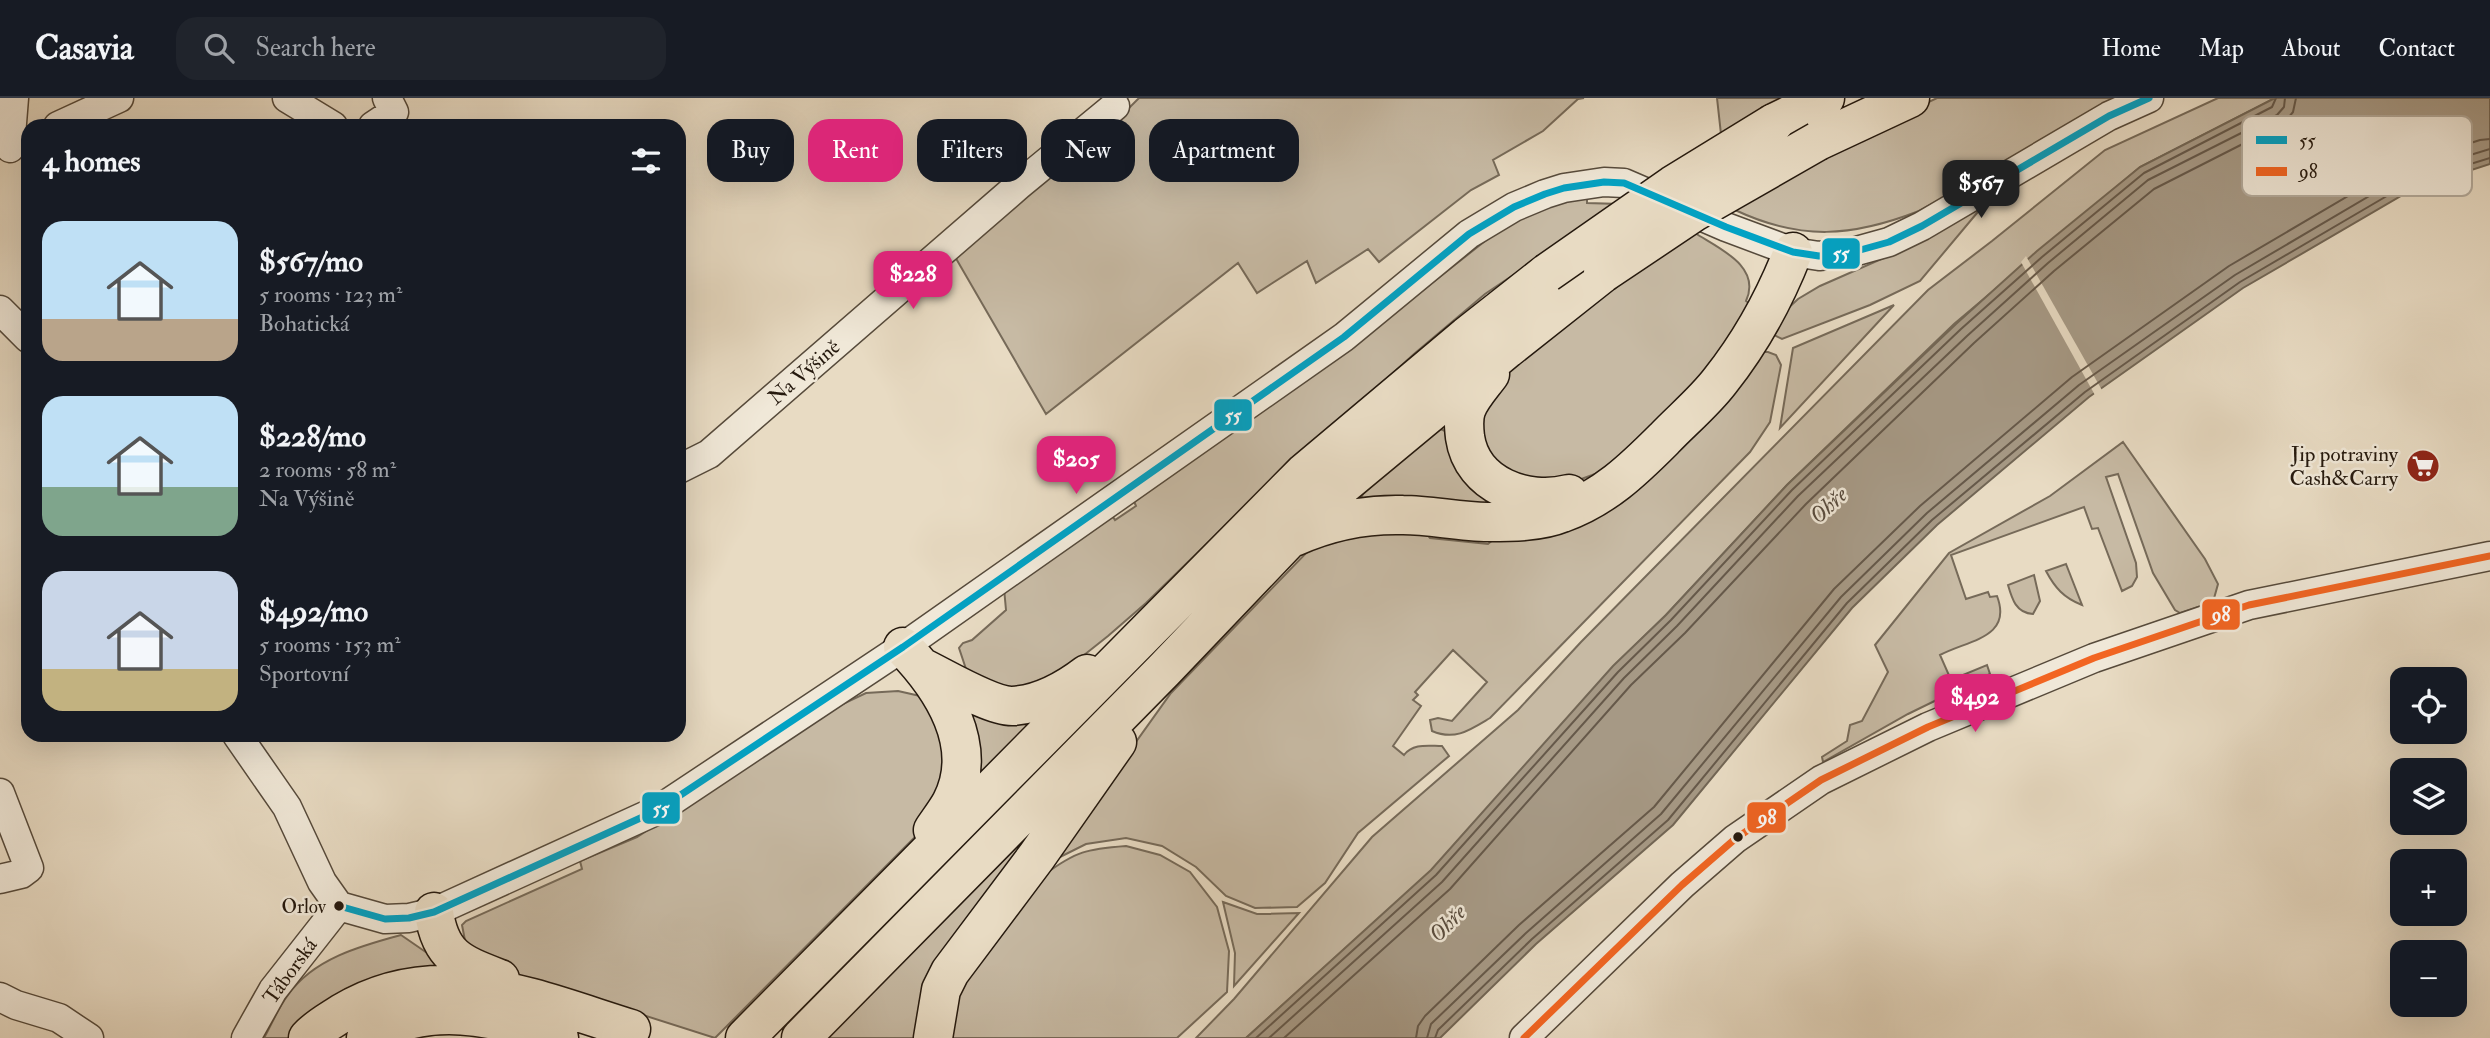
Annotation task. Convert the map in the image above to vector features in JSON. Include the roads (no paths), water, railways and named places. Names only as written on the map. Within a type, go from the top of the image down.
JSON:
[{"type":"highway","points":[[745,1038],[1304,474],[1547,272],[1673,185],[1774,123],[1825,98]]},
{"type":"highway","points":[[801,1038],[1164,670],[1331,495],[1602,273],[1694,212],[1818,141],[1910,98]]},
{"type":"highway","points":[[1289,540],[1315,527],[1346,520],[1401,515],[1486,522],[1524,521],[1560,514],[1593,499],[1620,481],[1719,383],[1757,327],[1779,288],[1793,252]]},
{"type":"highway","points":[[1507,349],[1466,410],[1463,425],[1471,459],[1485,477],[1503,489],[1530,497],[1553,498],[1586,489],[1641,461]]},
{"type":"highway","points":[[913,657],[989,700],[1011,706],[1049,697],[1069,688],[1154,625]]},
{"type":"highway","points":[[887,894],[952,801],[959,776],[962,746],[953,715],[913,657]]},
{"type":"highway","points":[[933,1038],[941,990],[950,972],[1108,756],[1164,670]]},
{"type":"highway","points":[[434,912],[436,930],[445,949],[461,962],[643,1033]]},
{"type":"highway","points":[[308,1038],[316,1029],[362,1002],[401,989],[445,983],[510,992],[643,1033]]},
{"type":"highway","points":[[366,1038],[412,1018],[455,1014],[490,1017],[559,1038]]},
{"type":"street","points":[[13,146],[14,98]]},
{"type":"street","points":[[73,119],[119,98]]},
{"type":"street","points":[[287,98],[322,119]]},
{"type":"street","points":[[384,119],[394,112],[387,98]]},
{"type":"street","points":[[242,742],[287,807],[322,882],[339,906],[384,919],[409,918],[434,912],[658,810],[913,657],[1344,337],[1469,234],[1514,207],[1545,194],[1584,185],[1624,183],[1726,227],[1793,252],[1819,256],[1853,252],[1889,242],[1922,226],[2109,116],[2149,98]]},
{"type":"street","name":"Na Výšině","points":[[686,466],[709,454],[1019,185],[1115,106]]},
{"type":"street","points":[[0,310],[21,331]]},
{"type":"street","points":[[1524,1038],[1682,885],[1735,839],[1821,780],[1845,768],[1928,727],[2094,659],[2249,605],[2490,556]]},
{"type":"street","points":[[0,793],[29,868],[21,874],[0,879]]},
{"type":"street","name":"Táborská","points":[[247,1038],[273,990],[339,906]]},
{"type":"street","points":[[0,997],[16,1005],[60,1018],[89,1038]]},
{"type":"water","name":"Ohře","points":[[2275,98],[2490,98],[2490,164],[2472,170],[2472,116],[2242,116],[2242,196],[2401,196],[2243,288],[2089,397],[1937,525],[1852,608],[1673,825],[1536,944],[1440,1038],[1246,1038],[1431,870],[1613,666],[1666,615],[1787,485],[2037,251],[2140,167]]},
{"type":"place","name":"Jip potraviny Cash&Carry","points":[[2423,466]]},
{"type":"place","name":"Orlov","points":[[339,906]]}]
